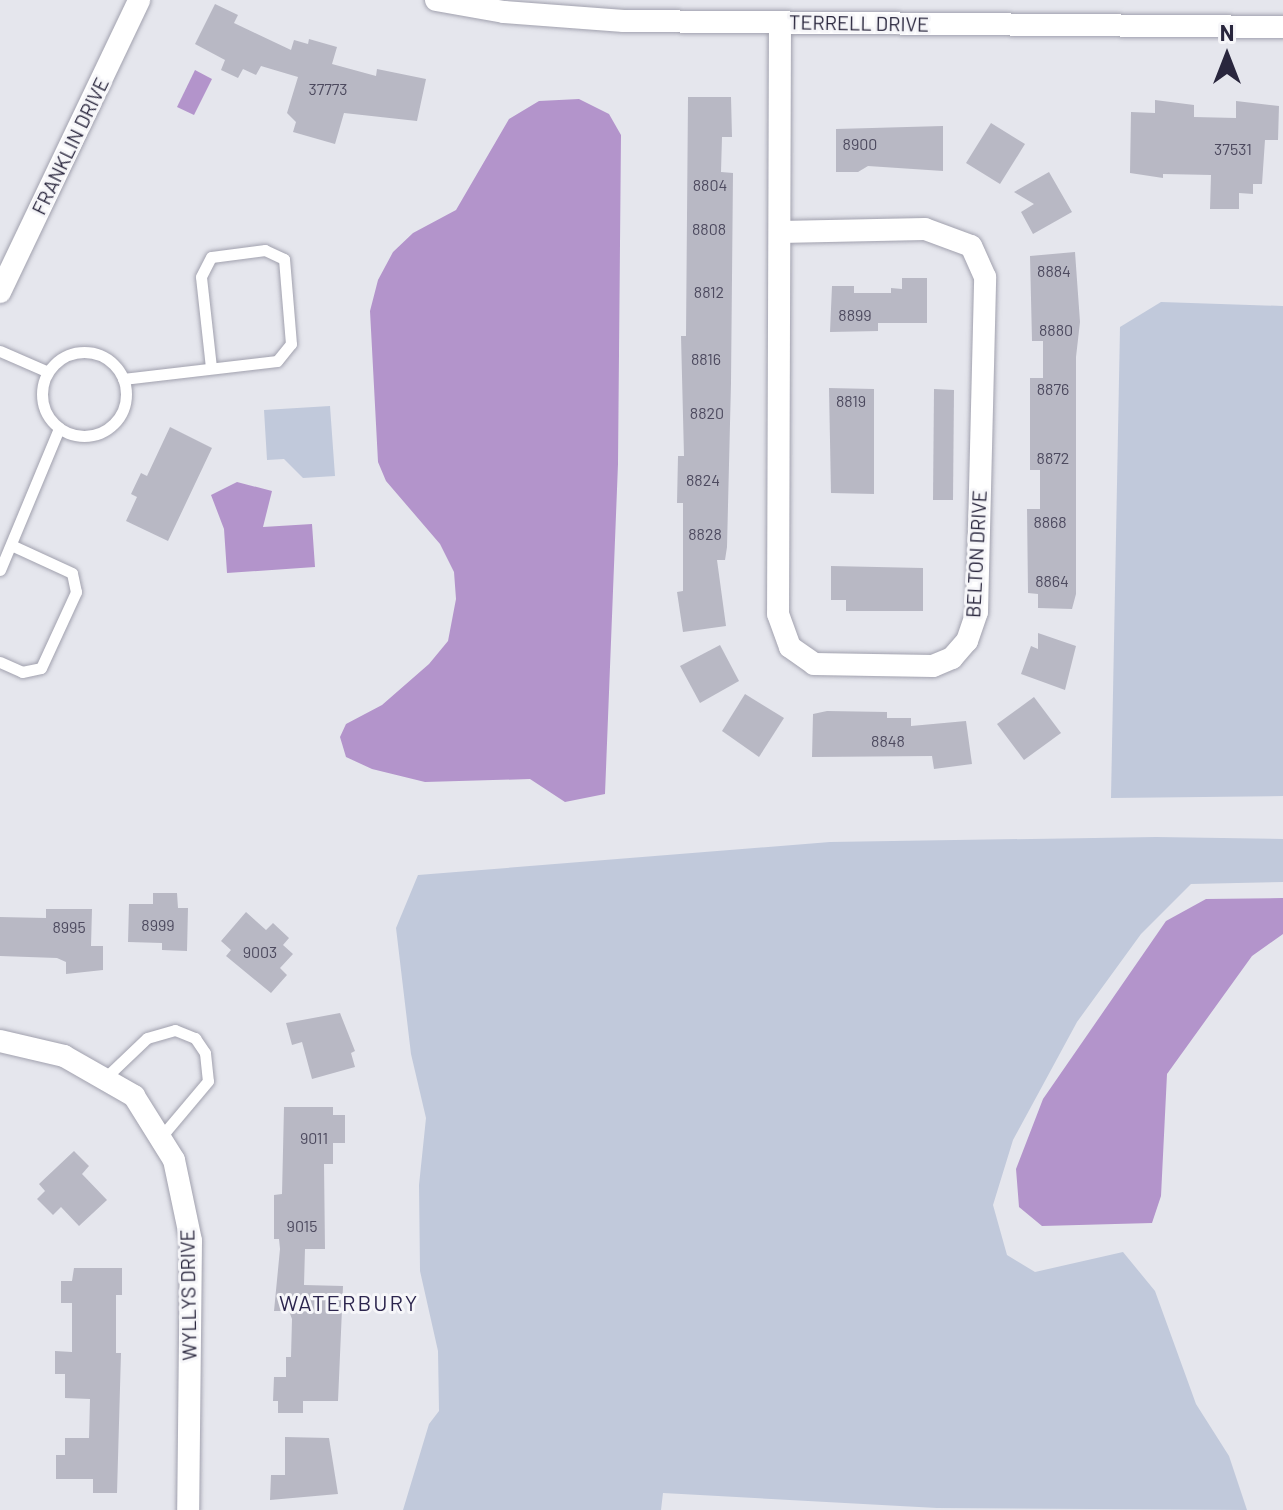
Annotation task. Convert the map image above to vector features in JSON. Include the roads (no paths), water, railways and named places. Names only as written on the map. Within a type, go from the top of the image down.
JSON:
[{"type":"street","name":"FRANKLIN DRIVE","points":[[0,292],[139,0]]},
{"type":"street","name":"TERRELL DRIVE","points":[[436,0],[563,18],[1283,27]]},
{"type":"street","name":"BELTON DRIVE","points":[[780,22],[778,614],[790,647],[814,664],[933,666],[952,658],[967,641],[977,612],[985,277],[971,246],[925,229],[780,232]]},
{"type":"street","name":"WYLLYS DRIVE","points":[[0,1041],[64,1056],[134,1096],[174,1160],[191,1241],[188,1510]]},
{"type":"lane","points":[[123,379],[277,361],[291,344],[284,259],[265,250],[211,257],[201,277],[211,367]]},
{"type":"lane","points":[[0,351],[48,372]]},
{"type":"lane","points":[[88,352],[109,360],[123,379],[125,405],[110,428],[85,436],[59,428],[42,396],[48,372],[65,357],[88,352]]},
{"type":"lane","points":[[0,570],[59,428]]},
{"type":"lane","points":[[0,662],[22,672],[41,668],[76,592],[72,573],[11,545]]},
{"type":"lane","points":[[104,1079],[147,1038],[175,1030],[195,1038],[205,1053],[208,1081],[160,1138]]},
{"type":"district","name":"WATERBURY","points":[[349,1303]]}]
